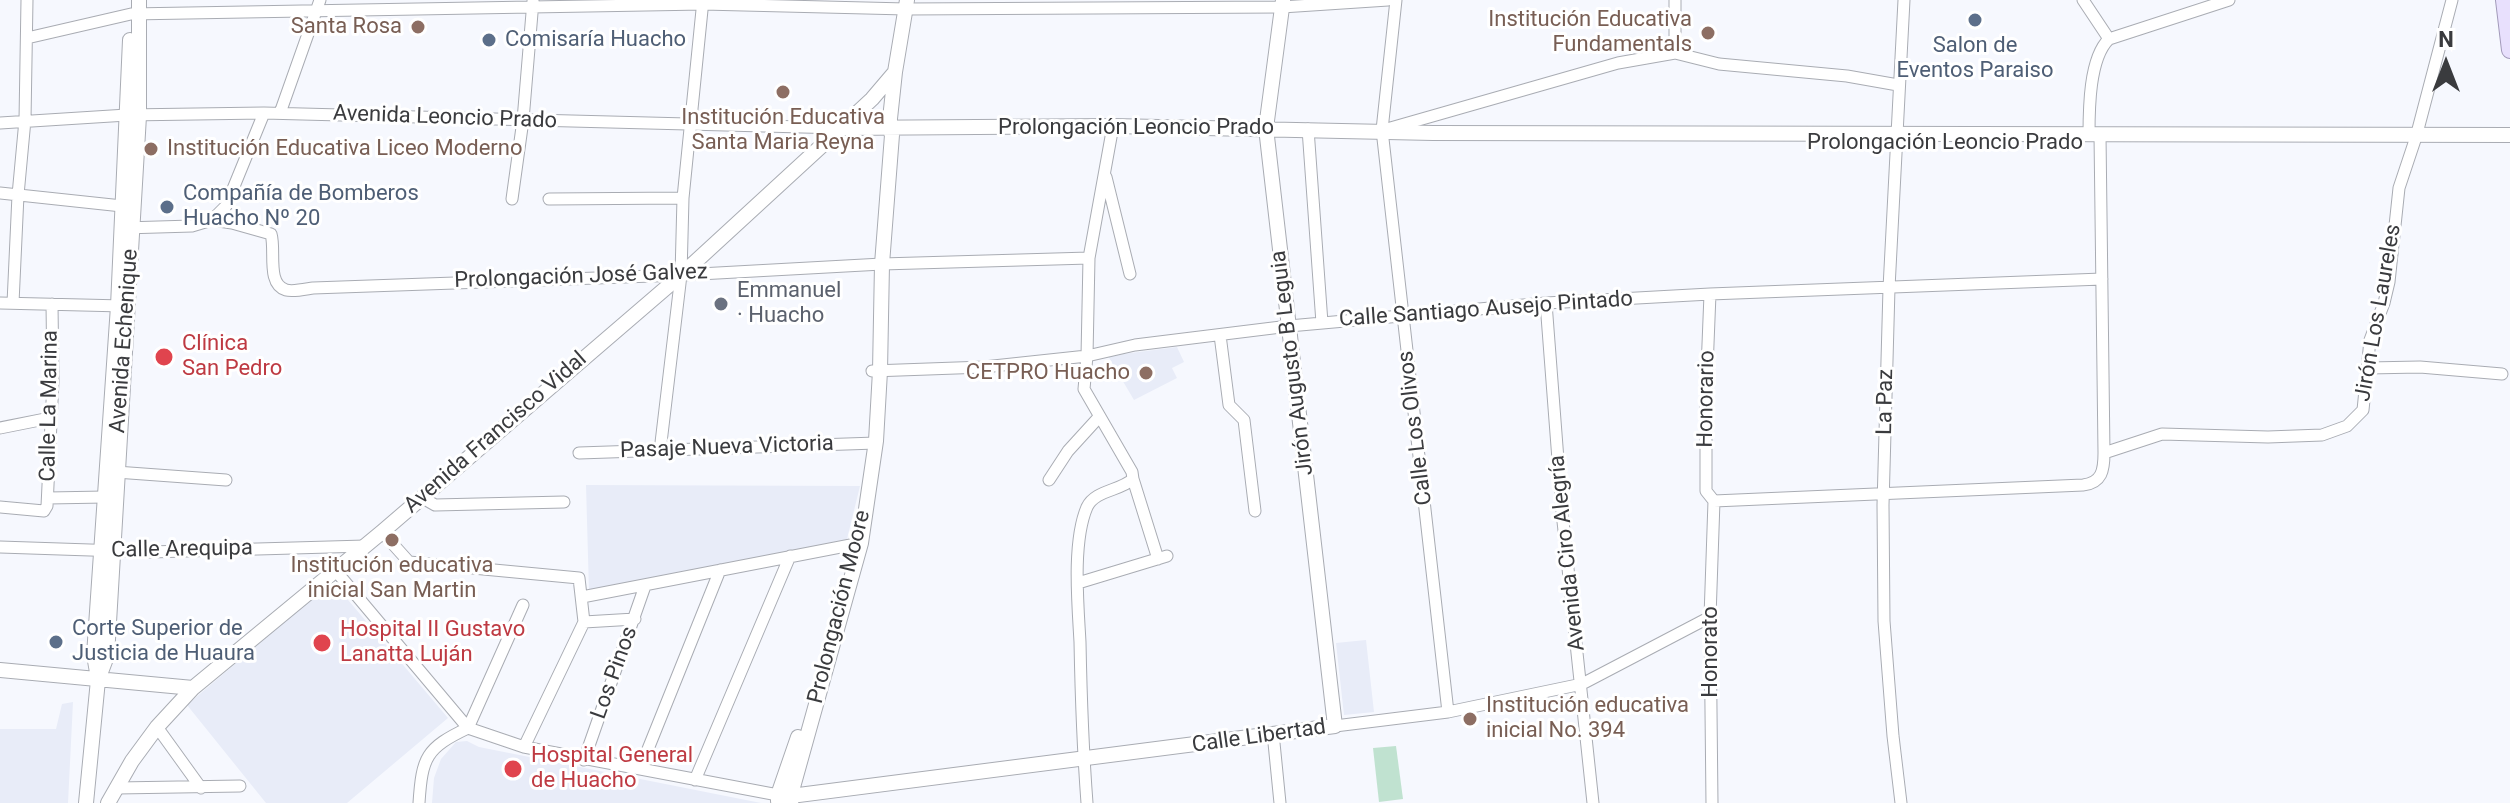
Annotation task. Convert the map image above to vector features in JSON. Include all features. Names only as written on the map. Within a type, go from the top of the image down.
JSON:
[{"type":"main road","points":[[2504,0],[2510,50]]},
{"type":"street","points":[[13,303],[25,120],[27,0]]},
{"type":"street","points":[[27,38],[135,7],[703,2],[1282,3],[1388,0]]},
{"type":"street","name":"Calle Los Olivos","points":[[1396,0],[1382,130],[1448,712]]},
{"type":"street","points":[[1675,0],[1675,53]]},
{"type":"street","name":"La Paz","points":[[1901,803],[1884,621],[1884,494],[1889,288],[1904,0]]},
{"type":"street","points":[[2083,0],[2109,39]]},
{"type":"street","points":[[1714,501],[2088,485],[2096,481],[2102,475],[2104,453],[2102,279],[2096,138],[2089,110],[2101,50],[2109,39],[2229,0]]},
{"type":"street","name":"Jirón Los Laureles","points":[[2104,453],[2162,434],[2322,435],[2347,426],[2363,410],[2370,340],[2389,282],[2399,188],[2452,0]]},
{"type":"street","points":[[660,451],[681,275],[683,198],[703,2]]},
{"type":"street","points":[[512,199],[523,120],[533,3]]},
{"type":"street","name":"Jirón Augusto B Leguia","points":[[1282,3],[1266,128],[1335,726]]},
{"type":"street","name":"Prolongación Moore","points":[[785,799],[858,544],[872,443],[877,265],[892,135],[889,128],[907,4]]},
{"type":"street","points":[[280,113],[318,6]]},
{"type":"street","name":"Avenida Echenique","points":[[107,551],[116,472],[133,115],[135,7]]},
{"type":"street","name":"Prolongación Leoncio Prado","points":[[1382,130],[1618,63],[1675,53],[1719,64],[1847,76],[1898,85]]},
{"type":"street","name":"Avenida Francisco Vidal","points":[[108,803],[132,761],[157,727],[193,688],[382,532],[681,275],[872,99],[895,72]]},
{"type":"street","points":[[212,220],[226,206],[264,113]]},
{"type":"street","name":"Avenida Leoncio Prado","points":[[0,123],[133,115],[280,113],[889,128]]},
{"type":"street","name":"Avenida Echenique","points":[[127,228],[122,206],[133,115]]},
{"type":"street","points":[[1078,583],[1162,558],[1132,472],[1084,389],[1089,258],[1113,126]]},
{"type":"street","name":"Prolongación Leoncio Prado","points":[[889,128],[1113,126],[1433,133],[2510,144]]},
{"type":"street","points":[[1308,129],[1322,323]]},
{"type":"street","name":"Prolongación Leoncio Prado","points":[[2414,141],[2510,135]]},
{"type":"street","points":[[1105,173],[1130,274]]},
{"type":"street","points":[[0,193],[122,206]]},
{"type":"street","points":[[549,199],[683,198]]},
{"type":"street","name":"Prolongación José Galvez","points":[[127,228],[192,226],[212,220],[271,234],[274,278],[287,291],[345,286],[1089,258]]},
{"type":"street","name":"Calle Santiago Ausejo Pintado","points":[[876,371],[984,367],[1087,356],[1135,345],[1289,326],[1546,303],[2102,279]]},
{"type":"street","name":"Honorario","points":[[1710,294],[1706,491],[1714,501]]},
{"type":"street","points":[[0,303],[123,306]]},
{"type":"street","name":"Avenida Ciro Alegría","points":[[1546,303],[1562,512],[1593,803]]},
{"type":"street","name":"Calle La Marina","points":[[0,507],[44,511],[47,506],[53,381],[52,304]]},
{"type":"street","name":"Avenida Echenique","points":[[86,803],[98,680],[107,656],[105,497],[123,306]]},
{"type":"street","points":[[1220,335],[1229,405],[1244,420],[1255,511]]},
{"type":"street","points":[[2368,368],[2420,367],[2502,374]]},
{"type":"street","points":[[1049,480],[1068,451],[1099,417]]},
{"type":"street","points":[[0,428],[50,418]]},
{"type":"street","name":"Pasaje Nueva Victoria","points":[[579,453],[872,443]]},
{"type":"street","points":[[116,472],[226,480]]},
{"type":"street","points":[[1087,803],[1078,583],[1081,531],[1088,506],[1095,498],[1133,479]]},
{"type":"street","points":[[48,498],[105,497]]},
{"type":"street","points":[[421,497],[435,505],[564,502]]},
{"type":"street","name":"Honorato","points":[[1712,803],[1710,617],[1714,501]]},
{"type":"street","points":[[382,532],[409,562],[579,578],[584,622],[524,747]]},
{"type":"street","points":[[582,597],[858,544]]},
{"type":"street","name":"Calle Arequipa","points":[[0,547],[107,551],[365,546]]},
{"type":"street","points":[[695,780],[790,556]]},
{"type":"street","points":[[335,570],[468,728],[524,747],[785,799]]},
{"type":"street","points":[[640,769],[720,570]]},
{"type":"street","name":"Los Pinos","points":[[584,760],[645,586]]},
{"type":"street","points":[[419,803],[420,781],[428,754],[443,740],[468,728],[523,605]]},
{"type":"street","name":"Calle Libertad","points":[[785,799],[1448,712],[1582,684],[1710,617]]},
{"type":"street","points":[[584,622],[635,619]]},
{"type":"street","points":[[0,670],[193,688]]},
{"type":"street","points":[[157,727],[201,788]]},
{"type":"street","points":[[1273,733],[1280,803]]},
{"type":"street","points":[[117,788],[240,786]]},
{"type":"shaded area","name":"CETPRO Huacho","points":[[1177,347],[1184,362],[1172,368],[1177,378],[1134,400],[1108,356]]},
{"type":"shaded area","points":[[586,485],[860,486],[846,543],[589,592]]},
{"type":"shaded area","name":"Hospital II Gustavo Lanatta Luján","points":[[332,581],[448,718],[347,803],[266,803],[187,705]]},
{"type":"shaded area","points":[[1366,640],[1374,712],[1344,715],[1336,643]]},
{"type":"shaded area","points":[[73,702],[68,803],[0,803],[0,729],[56,729],[62,704]]},
{"type":"shaded area","name":"Hospital General de Huacho","points":[[467,741],[479,747],[761,803],[432,803],[434,778],[441,759],[456,742]]},
{"type":"green space","points":[[1396,746],[1403,799],[1379,802],[1373,748]]},
{"type":"place","name":"Salon de Eventos Paraiso","points":[[1975,20]]},
{"type":"place","name":"Santa Rosa","points":[[418,27]]},
{"type":"place","name":"Institución Educativa Fundamentals","points":[[1708,33]]},
{"type":"place","name":"Comisaría Huacho","points":[[489,40]]},
{"type":"place","name":"Institución Educativa Santa Maria Reyna","points":[[783,92]]},
{"type":"place","name":"Institución Educativa Liceo Moderno","points":[[151,149]]},
{"type":"place","name":"Compañía de Bomberos Huacho Nº 20","points":[[167,207]]},
{"type":"place","name":"Emmanuel · Huacho","points":[[721,304]]},
{"type":"place","name":"Clínica San Pedro","points":[[164,357]]},
{"type":"place","name":"CETPRO Huacho","points":[[1146,373]]},
{"type":"place","name":"Institución educativa inicial San Martin","points":[[392,540]]},
{"type":"place","name":"Corte Superior de Justicia de Huaura","points":[[56,642]]},
{"type":"place","name":"Hospital II Gustavo Lanatta Luján","points":[[322,643]]},
{"type":"place","name":"Institución educativa inicial No. 394","points":[[1470,719]]},
{"type":"place","name":"Hospital General de Huacho","points":[[513,769]]}]
